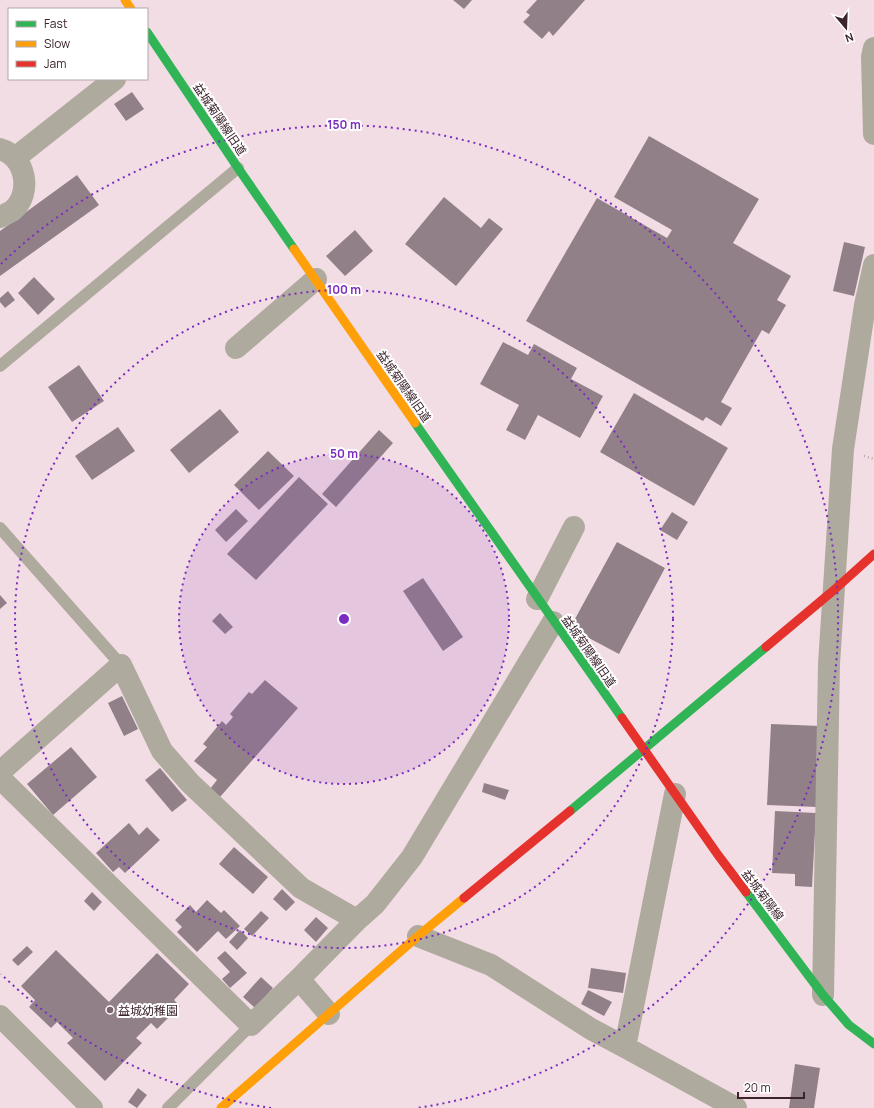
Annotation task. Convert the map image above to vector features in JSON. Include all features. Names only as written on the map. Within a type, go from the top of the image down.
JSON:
[{"type":"street","name":"益城菊陽線旧道","points":[[150,44],[316,279],[553,622],[644,750]]},
{"type":"street","points":[[874,48],[872,57],[874,134]]},
{"type":"street","points":[[0,217],[12,211],[21,200],[25,186],[23,171],[8,154],[114,80]]},
{"type":"street","points":[[822,995],[829,664],[843,449],[865,305],[874,265]]},
{"type":"street","points":[[236,348],[316,279]]},
{"type":"street","points":[[537,599],[574,527]]},
{"type":"street","points":[[221,1108],[418,936],[644,750],[834,590],[874,554]]},
{"type":"street","points":[[0,778],[251,1025],[375,904],[412,857],[553,622]]},
{"type":"street","points":[[0,772],[121,665],[162,750],[190,783],[301,888],[357,920]]},
{"type":"street","name":"益城菊陽線","points":[[644,750],[718,855],[822,995],[849,1025],[874,1044]]},
{"type":"street","points":[[625,1047],[675,794]]},
{"type":"street","points":[[418,936],[491,964],[591,1029],[736,1108]]},
{"type":"street","points":[[299,979],[329,1014]]},
{"type":"street","points":[[0,1016],[92,1108]]},
{"type":"lane","points":[[0,366],[238,168]]},
{"type":"lane","points":[[0,528],[121,665]]},
{"type":"lane","points":[[168,1108],[251,1025]]},
{"type":"building","points":[[453,0],[472,0],[464,9]]},
{"type":"building","points":[[537,0],[585,0],[553,36],[549,31],[542,39],[523,22],[530,15],[526,12]]},
{"type":"building","points":[[132,92],[144,109],[126,121],[114,104]]},
{"type":"building","points":[[649,136],[759,199],[733,243],[791,276],[777,300],[786,305],[769,334],[762,330],[721,402],[732,408],[721,426],[706,417],[703,421],[526,321],[597,198],[667,238],[672,230],[614,197]]},
{"type":"building","points":[[77,175],[99,205],[0,276],[0,231]]},
{"type":"building","points":[[444,197],[481,228],[489,218],[503,229],[456,286],[405,244]]},
{"type":"building","points":[[355,230],[373,251],[345,276],[326,256]]},
{"type":"building","points":[[844,242],[865,247],[854,296],[833,291]]},
{"type":"building","points":[[34,277],[55,299],[38,315],[18,293]]},
{"type":"building","points":[[8,291],[15,300],[5,308],[0,302],[0,298]]},
{"type":"building","points":[[503,342],[528,355],[534,344],[577,368],[571,379],[603,396],[580,438],[538,415],[525,440],[506,430],[519,405],[480,384]]},
{"type":"building","points":[[79,365],[104,401],[72,422],[48,387]]},
{"type":"building","points":[[634,393],[728,448],[694,506],[600,452]]},
{"type":"building","points":[[220,409],[239,432],[189,473],[170,450]]},
{"type":"building","points":[[118,427],[135,451],[92,480],[75,456]]},
{"type":"building","points":[[379,430],[393,443],[336,507],[322,494]]},
{"type":"building","points":[[268,451],[294,476],[259,510],[234,485]]},
{"type":"building","points":[[299,477],[328,504],[256,580],[227,554]]},
{"type":"building","points":[[236,509],[248,521],[226,542],[215,530]]},
{"type":"building","points":[[672,512],[688,522],[677,540],[660,530]]},
{"type":"building","points":[[617,542],[665,568],[619,654],[570,628]]},
{"type":"building","points":[[423,578],[463,637],[443,651],[403,591]]},
{"type":"building","points":[[0,595],[7,603],[0,609]]},
{"type":"building","points":[[220,613],[233,627],[225,634],[212,621]]},
{"type":"building","points":[[265,680],[298,708],[220,797],[210,789],[217,780],[194,761],[207,747],[203,744],[222,721],[226,725],[233,717],[230,714],[249,692],[252,694]]},
{"type":"building","points":[[122,696],[138,729],[124,736],[108,703]]},
{"type":"building","points":[[771,724],[820,726],[817,807],[767,805]]},
{"type":"building","points":[[71,747],[97,777],[53,815],[27,784]]},
{"type":"building","points":[[160,768],[187,800],[172,812],[145,780]]},
{"type":"building","points":[[484,783],[509,790],[505,800],[482,792]]},
{"type":"building","points":[[775,811],[816,813],[812,887],[795,886],[795,874],[772,873]]},
{"type":"building","points":[[129,823],[139,835],[147,827],[160,840],[125,873],[119,867],[113,872],[96,853]]},
{"type":"building","points":[[234,847],[268,877],[253,894],[219,864]]},
{"type":"building","points":[[282,889],[295,902],[286,911],[273,899]]},
{"type":"building","points":[[92,892],[102,902],[94,911],[84,901]]},
{"type":"building","points":[[207,900],[221,913],[224,910],[240,926],[226,939],[218,931],[197,952],[177,932],[182,927],[175,920],[190,905],[196,912]]},
{"type":"building","points":[[261,911],[269,918],[252,936],[244,929]]},
{"type":"building","points":[[316,917],[328,928],[316,942],[304,930]]},
{"type":"building","points":[[240,930],[248,938],[237,950],[229,942]]},
{"type":"building","points":[[27,946],[33,952],[18,966],[12,960]]},
{"type":"building","points":[[56,950],[109,1002],[157,953],[189,984],[174,1000],[180,1006],[157,1029],[151,1023],[136,1038],[142,1043],[105,1081],[67,1043],[73,1038],[57,1022],[51,1028],[29,1007],[35,1000],[21,986]]},
{"type":"building","points":[[225,951],[247,973],[230,988],[222,979],[230,972],[217,958]]},
{"type":"building","points":[[591,968],[626,973],[623,993],[588,988]]},
{"type":"building","points":[[261,977],[273,988],[255,1008],[243,997]]},
{"type":"building","points":[[588,990],[612,1002],[604,1016],[581,1004]]},
{"type":"building","points":[[795,1064],[820,1068],[814,1108],[789,1108]]},
{"type":"building","points":[[138,1088],[147,1095],[137,1108],[128,1102]]},
{"type":"traffic: fast","points":[[148,33],[294,249]]},
{"type":"traffic: fast","points":[[415,423],[622,718]]},
{"type":"traffic: fast","points":[[570,811],[766,647]]},
{"type":"traffic: fast","points":[[746,892],[823,995],[849,1025],[874,1044]]},
{"type":"traffic: slow","points":[[125,0],[130,8]]},
{"type":"traffic: slow","points":[[294,249],[415,423]]},
{"type":"traffic: slow","points":[[221,1108],[418,936],[464,898]]},
{"type":"traffic: jam","points":[[766,647],[874,554]]},
{"type":"traffic: jam","points":[[622,718],[718,855],[746,892]]},
{"type":"traffic: jam","points":[[464,898],[570,811]]},
{"type":"place","name":"益城幼稚園","points":[[110,1010]]}]
